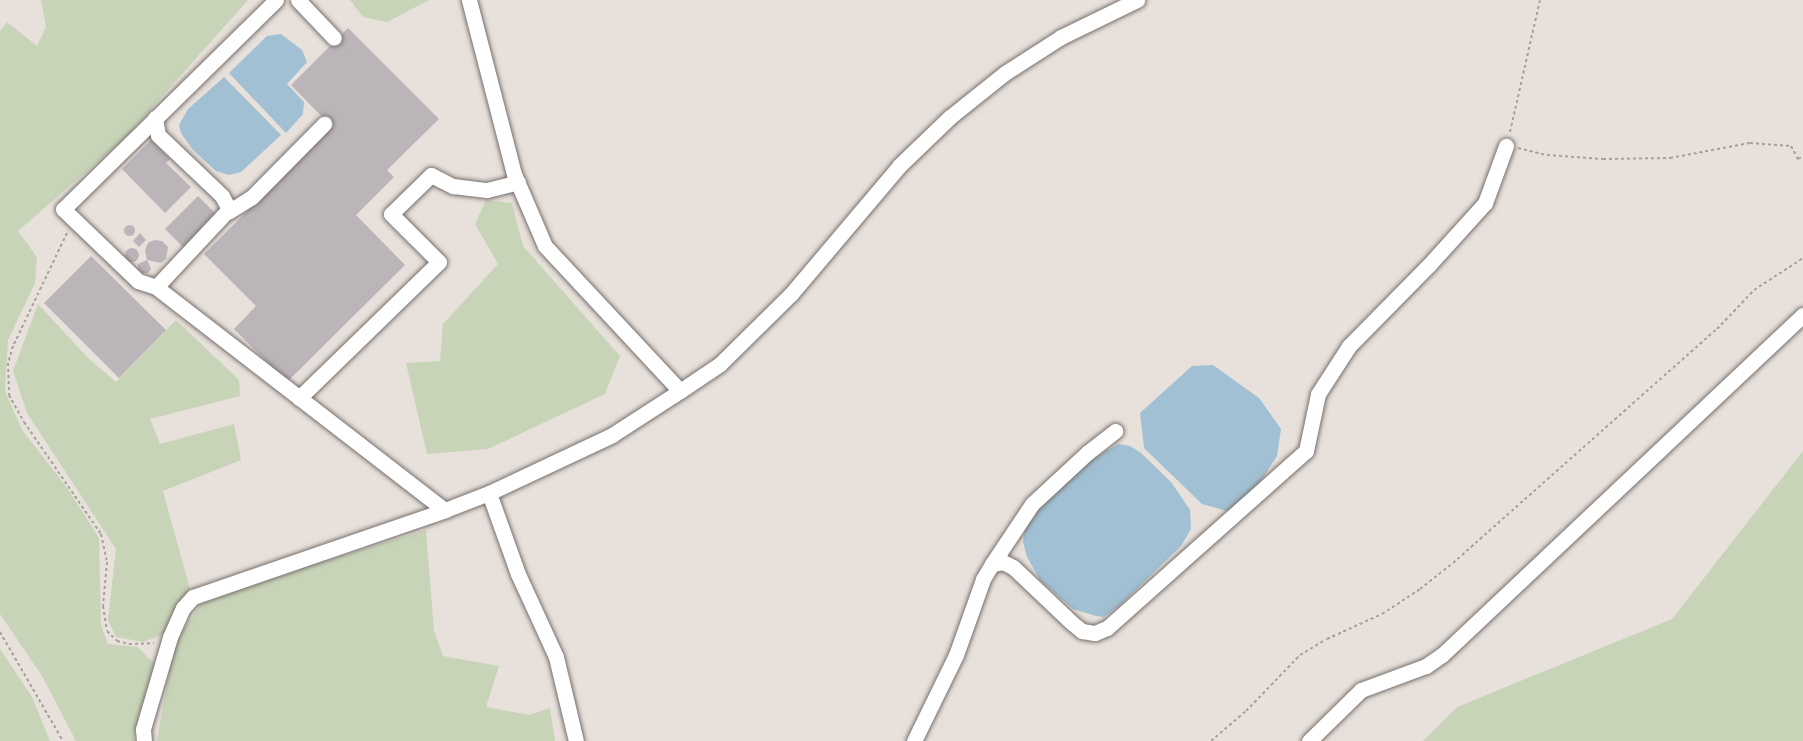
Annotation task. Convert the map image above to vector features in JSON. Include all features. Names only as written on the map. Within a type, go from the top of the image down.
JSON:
[{"type":"lane","points":[[276,0],[63,209],[138,281],[156,287],[445,510]]},
{"type":"lane","points":[[298,0],[334,38]]},
{"type":"lane","points":[[469,0],[518,182],[546,246],[680,392]]},
{"type":"lane","points":[[144,741],[143,729],[170,638],[183,608],[194,597],[489,493],[612,435],[680,392],[720,364],[791,294],[899,166],[951,117],[1005,74],[1061,37],[1137,0]]},
{"type":"lane","points":[[155,118],[158,135],[222,196],[228,204],[228,212]]},
{"type":"lane","points":[[156,287],[228,212],[252,197],[324,124]]},
{"type":"lane","points":[[992,564],[1003,562],[1013,567],[1082,631],[1095,633],[1107,628],[1306,451],[1318,394],[1342,356],[1485,203],[1506,146]]},
{"type":"lane","points":[[299,398],[439,262],[391,214],[430,175],[453,186],[487,190],[518,182]]},
{"type":"lane","points":[[1309,741],[1361,690],[1426,666],[1442,655],[1803,315]]},
{"type":"lane","points":[[914,741],[956,655],[983,579],[992,564],[1032,504],[1087,453],[1115,431]]},
{"type":"lane","points":[[489,493],[518,574],[556,657],[576,741]]},
{"type":"path","points":[[1540,0],[1521,91],[1506,146],[1547,155],[1603,159],[1670,158],[1750,143],[1791,146],[1798,159],[1803,156]]},
{"type":"path","points":[[75,221],[57,250],[13,346],[8,363],[9,395],[24,422],[101,534],[107,562],[103,606],[107,631],[117,641],[129,644],[144,645],[170,638]]},
{"type":"path","points":[[1211,741],[1246,711],[1300,655],[1327,639],[1382,614],[1420,589],[1453,563],[1717,329],[1754,290],[1803,258]]},
{"type":"path","points":[[0,632],[63,741]]},
{"type":"green space","points":[[41,0],[248,0],[126,137],[18,231],[37,257],[35,283],[8,340],[5,391],[22,430],[68,489],[99,538],[101,625],[108,644],[137,647],[156,665],[133,738],[135,741],[76,741],[42,676],[0,614],[0,31],[7,22],[37,46],[46,27]]},
{"type":"green space","points":[[350,0],[429,0],[387,22],[363,17]]},
{"type":"green space","points":[[486,200],[512,203],[523,246],[620,356],[605,394],[488,449],[427,454],[406,363],[440,361],[443,324],[498,264],[475,224]]},
{"type":"green space","points":[[38,304],[89,359],[116,382],[176,320],[239,380],[240,396],[150,419],[160,444],[234,424],[241,460],[163,491],[191,593],[168,633],[143,642],[116,637],[108,620],[116,549],[27,413],[13,371]]},
{"type":"green space","points":[[1803,451],[1803,741],[1423,741],[1457,707],[1672,619]]},
{"type":"green space","points":[[426,530],[434,631],[443,656],[499,666],[486,707],[529,715],[550,708],[555,741],[157,741],[174,644],[201,604],[257,582]]},
{"type":"green space","points":[[0,649],[32,697],[50,741],[0,741]]},
{"type":"water","points":[[281,34],[302,50],[307,62],[287,84],[304,102],[303,114],[286,133],[229,73],[267,36]]},
{"type":"water","points":[[224,77],[281,135],[241,172],[229,175],[216,171],[193,150],[181,133],[179,125],[188,109]]},
{"type":"water","points":[[1213,365],[1259,398],[1281,429],[1277,456],[1257,487],[1227,511],[1202,504],[1144,448],[1140,413],[1192,366]]},
{"type":"water","points":[[1118,444],[1130,446],[1141,453],[1171,482],[1190,510],[1191,529],[1181,546],[1119,606],[1104,617],[1073,609],[1040,580],[1027,557],[1023,542],[1025,526],[1043,501],[1091,460]]},
{"type":"building","points":[[348,28],[439,119],[387,170],[394,177],[356,215],[405,265],[287,382],[234,329],[256,306],[204,254],[332,127],[291,85]]},
{"type":"building","points":[[151,140],[170,159],[166,163],[191,187],[165,213],[122,169]]},
{"type":"building","points":[[198,196],[216,214],[183,247],[165,229]]},
{"type":"building","points":[[129,224],[135,230],[129,236],[123,230]]},
{"type":"building","points":[[140,233],[146,240],[139,247],[133,241]]},
{"type":"building","points":[[154,240],[162,241],[168,247],[166,259],[161,263],[147,260],[145,250],[148,243]]},
{"type":"building","points":[[129,248],[135,248],[139,255],[135,262],[129,262],[125,258],[125,252]]},
{"type":"building","points":[[91,256],[166,330],[119,378],[44,303]]},
{"type":"building","points":[[147,260],[151,269],[148,273],[142,273],[138,269],[138,264]]}]
